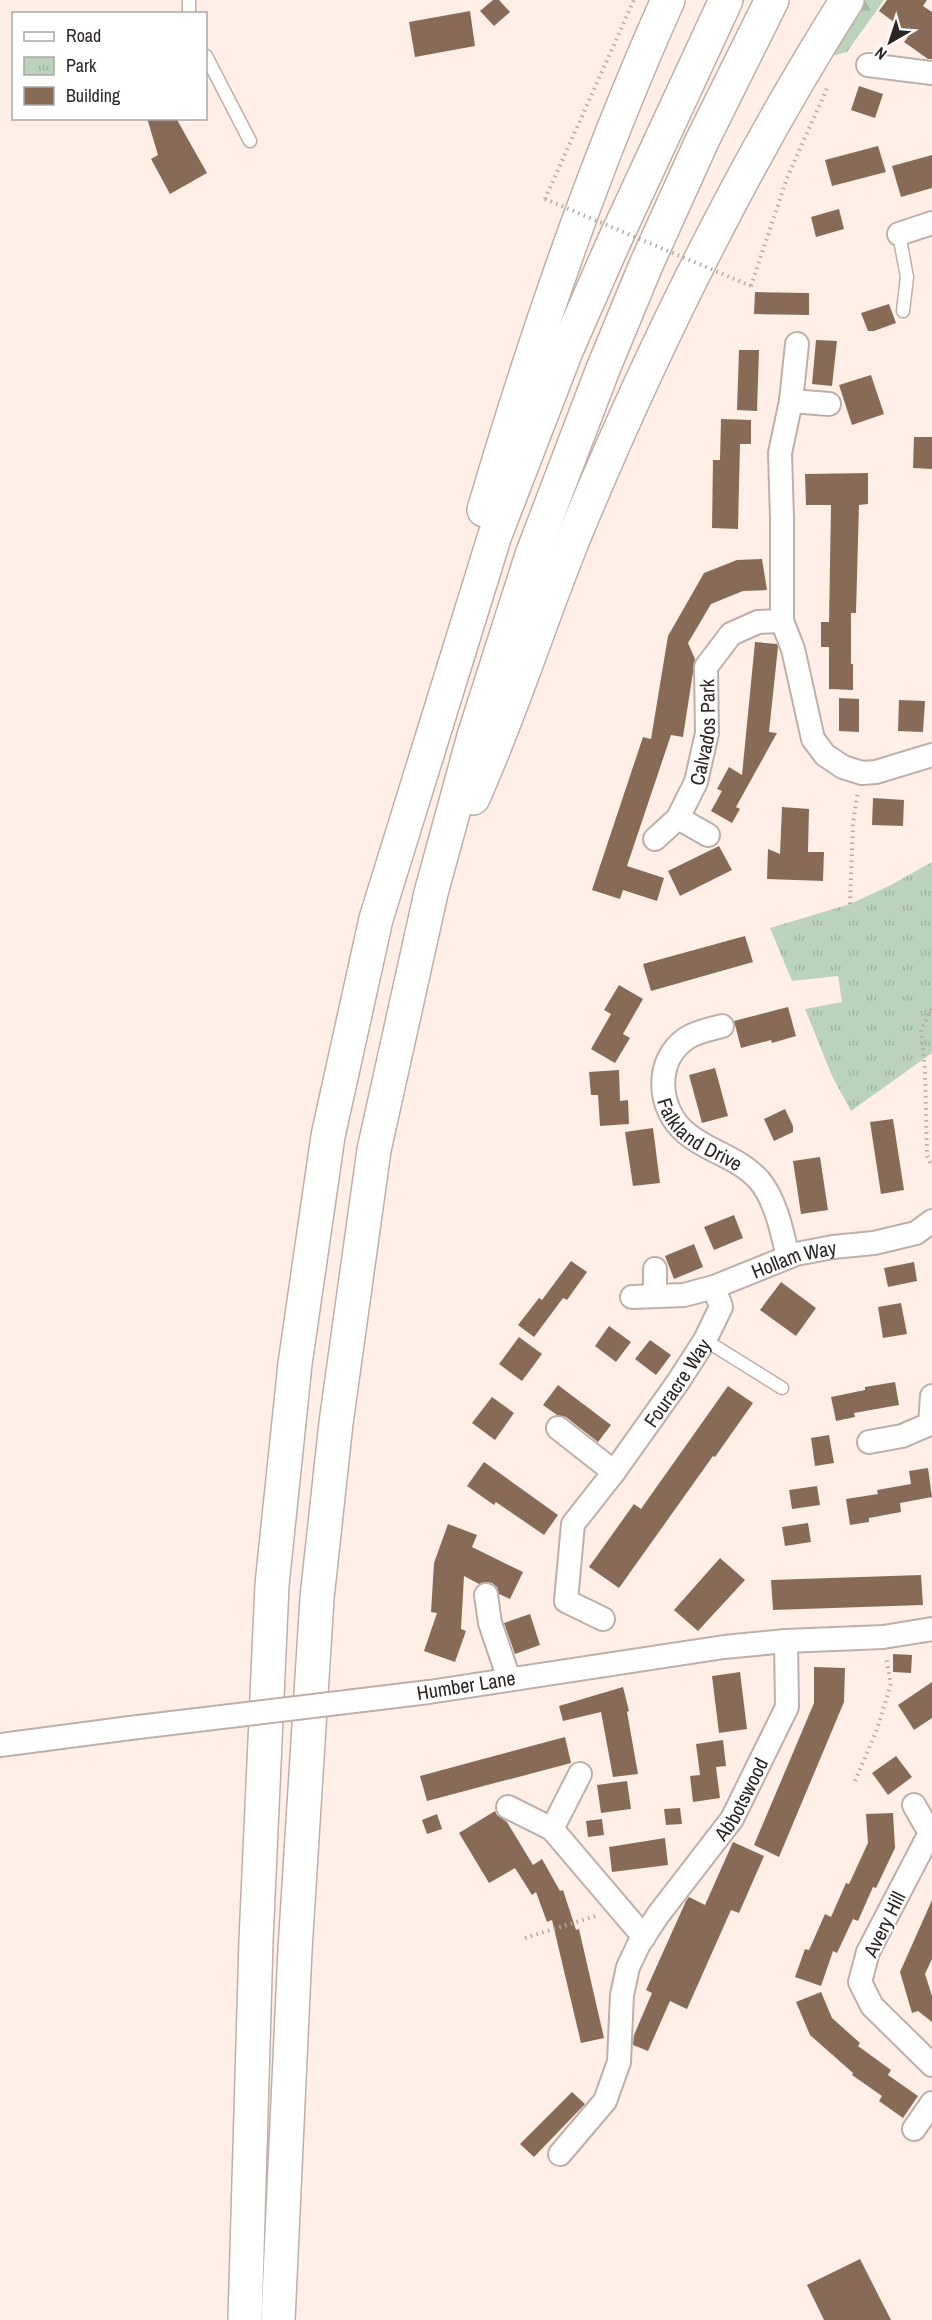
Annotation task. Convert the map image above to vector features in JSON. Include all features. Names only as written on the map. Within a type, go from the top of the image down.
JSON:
[{"type":"highway","points":[[459,647],[475,539],[520,392],[556,282],[605,151],[668,0]]},
{"type":"highway","points":[[245,2320],[256,1941],[272,1585],[295,1364],[328,1136],[376,920],[495,535],[566,351],[726,0]]},
{"type":"highway","points":[[278,2320],[294,1962],[316,1598],[336,1423],[374,1150],[430,893],[474,736],[507,631],[565,466],[646,265],[702,141],[772,0]]},
{"type":"highway","points":[[430,893],[499,740],[575,535],[620,428],[736,191],[806,64],[847,0]]},
{"type":"street","points":[[868,65],[932,73]]},
{"type":"street","points":[[899,234],[932,223]]},
{"type":"street","points":[[797,344],[791,401],[780,453],[782,621],[793,649],[813,739],[825,754],[843,767],[862,773],[885,770],[932,755]]},
{"type":"street","points":[[791,401],[829,404]]},
{"type":"street","name":"Calvados Park","points":[[655,839],[678,818],[696,782],[707,733],[706,667],[731,634],[758,622],[782,621]]},
{"type":"street","points":[[678,818],[708,835]]},
{"type":"street","name":"Falkland Drive","points":[[722,1026],[688,1037],[675,1049],[665,1066],[662,1087],[668,1108],[674,1122],[687,1134],[747,1168],[761,1183],[781,1228],[788,1257]]},
{"type":"street","name":"Hollam Way","points":[[632,1297],[684,1295],[714,1287],[788,1257],[833,1247],[884,1241],[916,1233],[932,1221]]},
{"type":"street","points":[[655,1269],[655,1296]]},
{"type":"street","name":"Fouracre Way","points":[[603,1619],[566,1601],[573,1524],[614,1472],[705,1340],[721,1307],[714,1287]]},
{"type":"street","points":[[869,1442],[902,1436],[931,1424],[932,1396]]},
{"type":"street","points":[[558,1428],[614,1472]]},
{"type":"street","points":[[486,1595],[490,1623],[508,1679]]},
{"type":"street","name":"Humber Lane","points":[[0,1745],[429,1692],[724,1647],[786,1641],[883,1637],[932,1629]]},
{"type":"street","name":"Abbotswood","points":[[560,2154],[605,2101],[619,2062],[622,1995],[628,1967],[644,1937],[732,1819],[787,1707],[786,1641]]},
{"type":"street","points":[[552,1828],[580,1774]]},
{"type":"street","name":"Avery Hill","points":[[914,1805],[931,1832],[868,1952],[860,1982],[872,2006],[932,2065]]},
{"type":"street","points":[[508,1807],[552,1828],[644,1937]]},
{"type":"street","points":[[914,2129],[932,2103]]},
{"type":"lane","points":[[207,58],[250,141]]},
{"type":"lane","points":[[899,234],[907,277],[903,311]]},
{"type":"lane","points":[[705,1340],[782,1388]]},
{"type":"path","points":[[634,0],[545,199],[751,286],[787,178],[828,85]]},
{"type":"path","points":[[850,904],[853,823],[862,773]]},
{"type":"path","points":[[932,1009],[921,1030],[925,1071],[927,1156],[932,1166]]},
{"type":"path","points":[[855,1781],[877,1729],[891,1684],[883,1637]]},
{"type":"path","points":[[525,1938],[620,1908]]},
{"type":"green space","points":[[858,0],[884,0],[847,52],[819,59]]},
{"type":"green space","points":[[932,862],[932,1053],[851,1111],[832,1076],[805,1009],[842,1002],[838,976],[792,981],[770,928],[850,904]]},
{"type":"building","points":[[493,0],[499,0],[510,12],[494,26],[480,11]]},
{"type":"building","points":[[887,0],[927,0],[923,6],[932,12],[932,59],[928,59],[904,42],[910,34],[879,11]]},
{"type":"building","points":[[470,11],[475,46],[415,57],[409,22]]},
{"type":"building","points":[[859,86],[883,94],[875,118],[851,110]]},
{"type":"building","points":[[148,120],[177,120],[207,173],[170,194],[151,159],[158,155]]},
{"type":"building","points":[[878,146],[886,172],[832,186],[825,160]]},
{"type":"building","points":[[932,155],[932,188],[901,197],[892,166]]},
{"type":"building","points":[[839,209],[844,229],[816,237],[811,217]]},
{"type":"building","points":[[755,292],[809,293],[809,315],[754,314]]},
{"type":"building","points":[[889,304],[896,323],[868,331],[861,313]]},
{"type":"building","points":[[816,340],[837,341],[832,386],[812,384]]},
{"type":"building","points":[[739,350],[759,350],[757,411],[737,410]]},
{"type":"building","points":[[871,375],[884,414],[852,425],[839,385]]},
{"type":"building","points":[[721,419],[751,420],[751,444],[740,444],[738,529],[712,528],[713,460],[720,460]]},
{"type":"building","points":[[914,437],[932,437],[932,469],[913,468]]},
{"type":"building","points":[[868,473],[868,504],[859,505],[856,613],[851,613],[853,690],[829,689],[829,647],[821,647],[821,622],[829,622],[831,505],[806,505],[805,474]]},
{"type":"building","points":[[762,559],[767,590],[743,591],[711,604],[688,643],[695,659],[683,737],[671,735],[627,866],[664,878],[657,901],[623,890],[620,899],[592,890],[643,737],[651,739],[668,636],[704,573],[737,560]]},
{"type":"building","points":[[755,642],[777,644],[778,647],[769,732],[777,733],[736,807],[740,809],[732,823],[711,811],[722,791],[717,789],[729,767],[742,775]]},
{"type":"building","points":[[839,698],[859,699],[859,732],[839,731]]},
{"type":"building","points":[[899,700],[925,701],[923,732],[898,731]]},
{"type":"building","points":[[873,798],[904,800],[903,826],[872,825]]},
{"type":"building","points":[[782,807],[809,809],[808,852],[824,852],[823,881],[767,879],[768,849],[780,854]]},
{"type":"building","points":[[719,846],[732,870],[680,896],[668,871]]},
{"type":"building","points":[[745,936],[753,962],[651,991],[643,964]]},
{"type":"building","points":[[619,985],[643,999],[623,1034],[630,1038],[615,1063],[591,1049],[611,1014],[604,1010]]},
{"type":"building","points":[[788,1007],[796,1036],[741,1048],[734,1021]]},
{"type":"building","points":[[715,1068],[728,1116],[702,1123],[689,1075]]},
{"type":"building","points":[[619,1070],[620,1101],[628,1100],[629,1124],[600,1126],[598,1095],[591,1095],[589,1072]]},
{"type":"building","points":[[785,1109],[793,1126],[793,1132],[774,1141],[764,1119]]},
{"type":"building","points":[[893,1119],[904,1190],[881,1194],[870,1122]]},
{"type":"building","points":[[653,1128],[660,1183],[633,1186],[625,1132]]},
{"type":"building","points":[[820,1157],[828,1210],[801,1214],[793,1161]]},
{"type":"building","points":[[734,1215],[743,1238],[714,1250],[704,1227]]},
{"type":"building","points":[[694,1244],[703,1267],[674,1279],[665,1256]]},
{"type":"building","points":[[571,1261],[587,1272],[567,1300],[563,1298],[534,1337],[518,1325],[539,1298],[542,1300]]},
{"type":"building","points":[[914,1262],[917,1281],[888,1287],[884,1268]]},
{"type":"building","points":[[781,1282],[816,1308],[796,1336],[760,1310]]},
{"type":"building","points":[[901,1303],[907,1334],[883,1338],[878,1307]]},
{"type":"building","points":[[609,1326],[631,1342],[616,1362],[595,1346]]},
{"type":"building","points":[[519,1337],[542,1354],[522,1381],[499,1364]]},
{"type":"building","points":[[650,1340],[671,1355],[656,1375],[635,1359]]},
{"type":"building","points":[[895,1382],[899,1405],[854,1413],[855,1417],[836,1421],[831,1397],[865,1390],[865,1387]]},
{"type":"building","points":[[558,1385],[611,1425],[598,1442],[566,1417],[557,1415],[543,1405]]},
{"type":"building","points":[[728,1386],[753,1403],[619,1588],[589,1567],[634,1504],[641,1509]]},
{"type":"building","points":[[492,1397],[514,1413],[495,1440],[472,1423]]},
{"type":"building","points":[[829,1435],[834,1463],[815,1466],[811,1438]]},
{"type":"building","points":[[484,1462],[558,1515],[544,1535],[496,1502],[494,1505],[467,1486]]},
{"type":"building","points":[[928,1468],[932,1497],[900,1503],[901,1512],[869,1518],[869,1522],[850,1525],[846,1499],[878,1494],[877,1490],[911,1484],[909,1471]]},
{"type":"building","points":[[817,1486],[820,1505],[792,1509],[789,1490]]},
{"type":"building","points":[[808,1523],[811,1542],[785,1546],[782,1527]]},
{"type":"building","points":[[448,1524],[477,1535],[472,1547],[523,1572],[510,1599],[499,1594],[497,1587],[492,1583],[479,1584],[464,1576],[461,1629],[466,1631],[455,1662],[424,1651],[437,1613],[431,1612],[434,1563]]},
{"type":"building","points":[[720,1558],[745,1580],[698,1631],[674,1610]]},
{"type":"building","points":[[921,1575],[923,1605],[773,1610],[771,1580]]},
{"type":"building","points":[[530,1614],[540,1645],[515,1654],[504,1623]]},
{"type":"building","points":[[893,1654],[912,1655],[911,1673],[893,1672]]},
{"type":"building","points":[[814,1667],[845,1668],[844,1702],[779,1857],[754,1845],[814,1703]]},
{"type":"building","points":[[740,1672],[747,1729],[719,1733],[712,1676]]},
{"type":"building","points":[[932,1682],[932,1718],[914,1730],[898,1705]]},
{"type":"building","points":[[623,1687],[629,1711],[627,1712],[638,1774],[613,1777],[601,1712],[563,1721],[559,1706]]},
{"type":"building","points":[[565,1737],[571,1763],[427,1801],[420,1776]]},
{"type":"building","points":[[723,1740],[726,1766],[716,1767],[720,1798],[693,1802],[690,1776],[700,1775],[696,1744]]},
{"type":"building","points":[[896,1756],[912,1777],[888,1795],[872,1773]]},
{"type":"building","points":[[627,1781],[631,1809],[601,1813],[597,1785]]},
{"type":"building","points":[[680,1808],[682,1824],[666,1825],[664,1809]]},
{"type":"building","points":[[495,1811],[507,1822],[533,1865],[542,1859],[560,1891],[563,1890],[576,1930],[579,1929],[604,2038],[581,2043],[552,1920],[547,1922],[536,1892],[532,1895],[515,1868],[489,1883],[459,1833]]},
{"type":"building","points":[[893,1813],[895,1848],[876,1888],[873,1887],[858,1921],[853,1919],[837,1953],[833,1951],[821,1986],[795,1977],[805,1949],[809,1950],[825,1914],[831,1917],[868,1843],[866,1814]]},
{"type":"building","points":[[437,1814],[442,1829],[427,1834],[422,1820]]},
{"type":"building","points":[[602,1819],[604,1835],[588,1837],[586,1821]]},
{"type":"building","points":[[665,1838],[668,1865],[612,1872],[609,1847]]},
{"type":"building","points":[[733,1842],[764,1856],[739,1913],[731,1910],[687,2009],[670,2001],[648,2051],[633,2045],[634,2035],[652,1993],[646,1990],[686,1901],[689,1897],[705,1905]]},
{"type":"building","points":[[932,1900],[932,1959],[925,1974],[932,1996],[932,2022],[918,2011],[912,2013],[900,1972]]},
{"type":"building","points":[[821,1992],[832,2018],[860,2043],[858,2046],[891,2070],[888,2075],[918,2096],[903,2118],[879,2101],[882,2096],[852,2075],[853,2073],[810,2035],[796,2002]]},
{"type":"building","points":[[572,2092],[585,2104],[534,2157],[520,2144]]},
{"type":"building","points":[[860,2259],[891,2320],[824,2320],[807,2285]]}]
